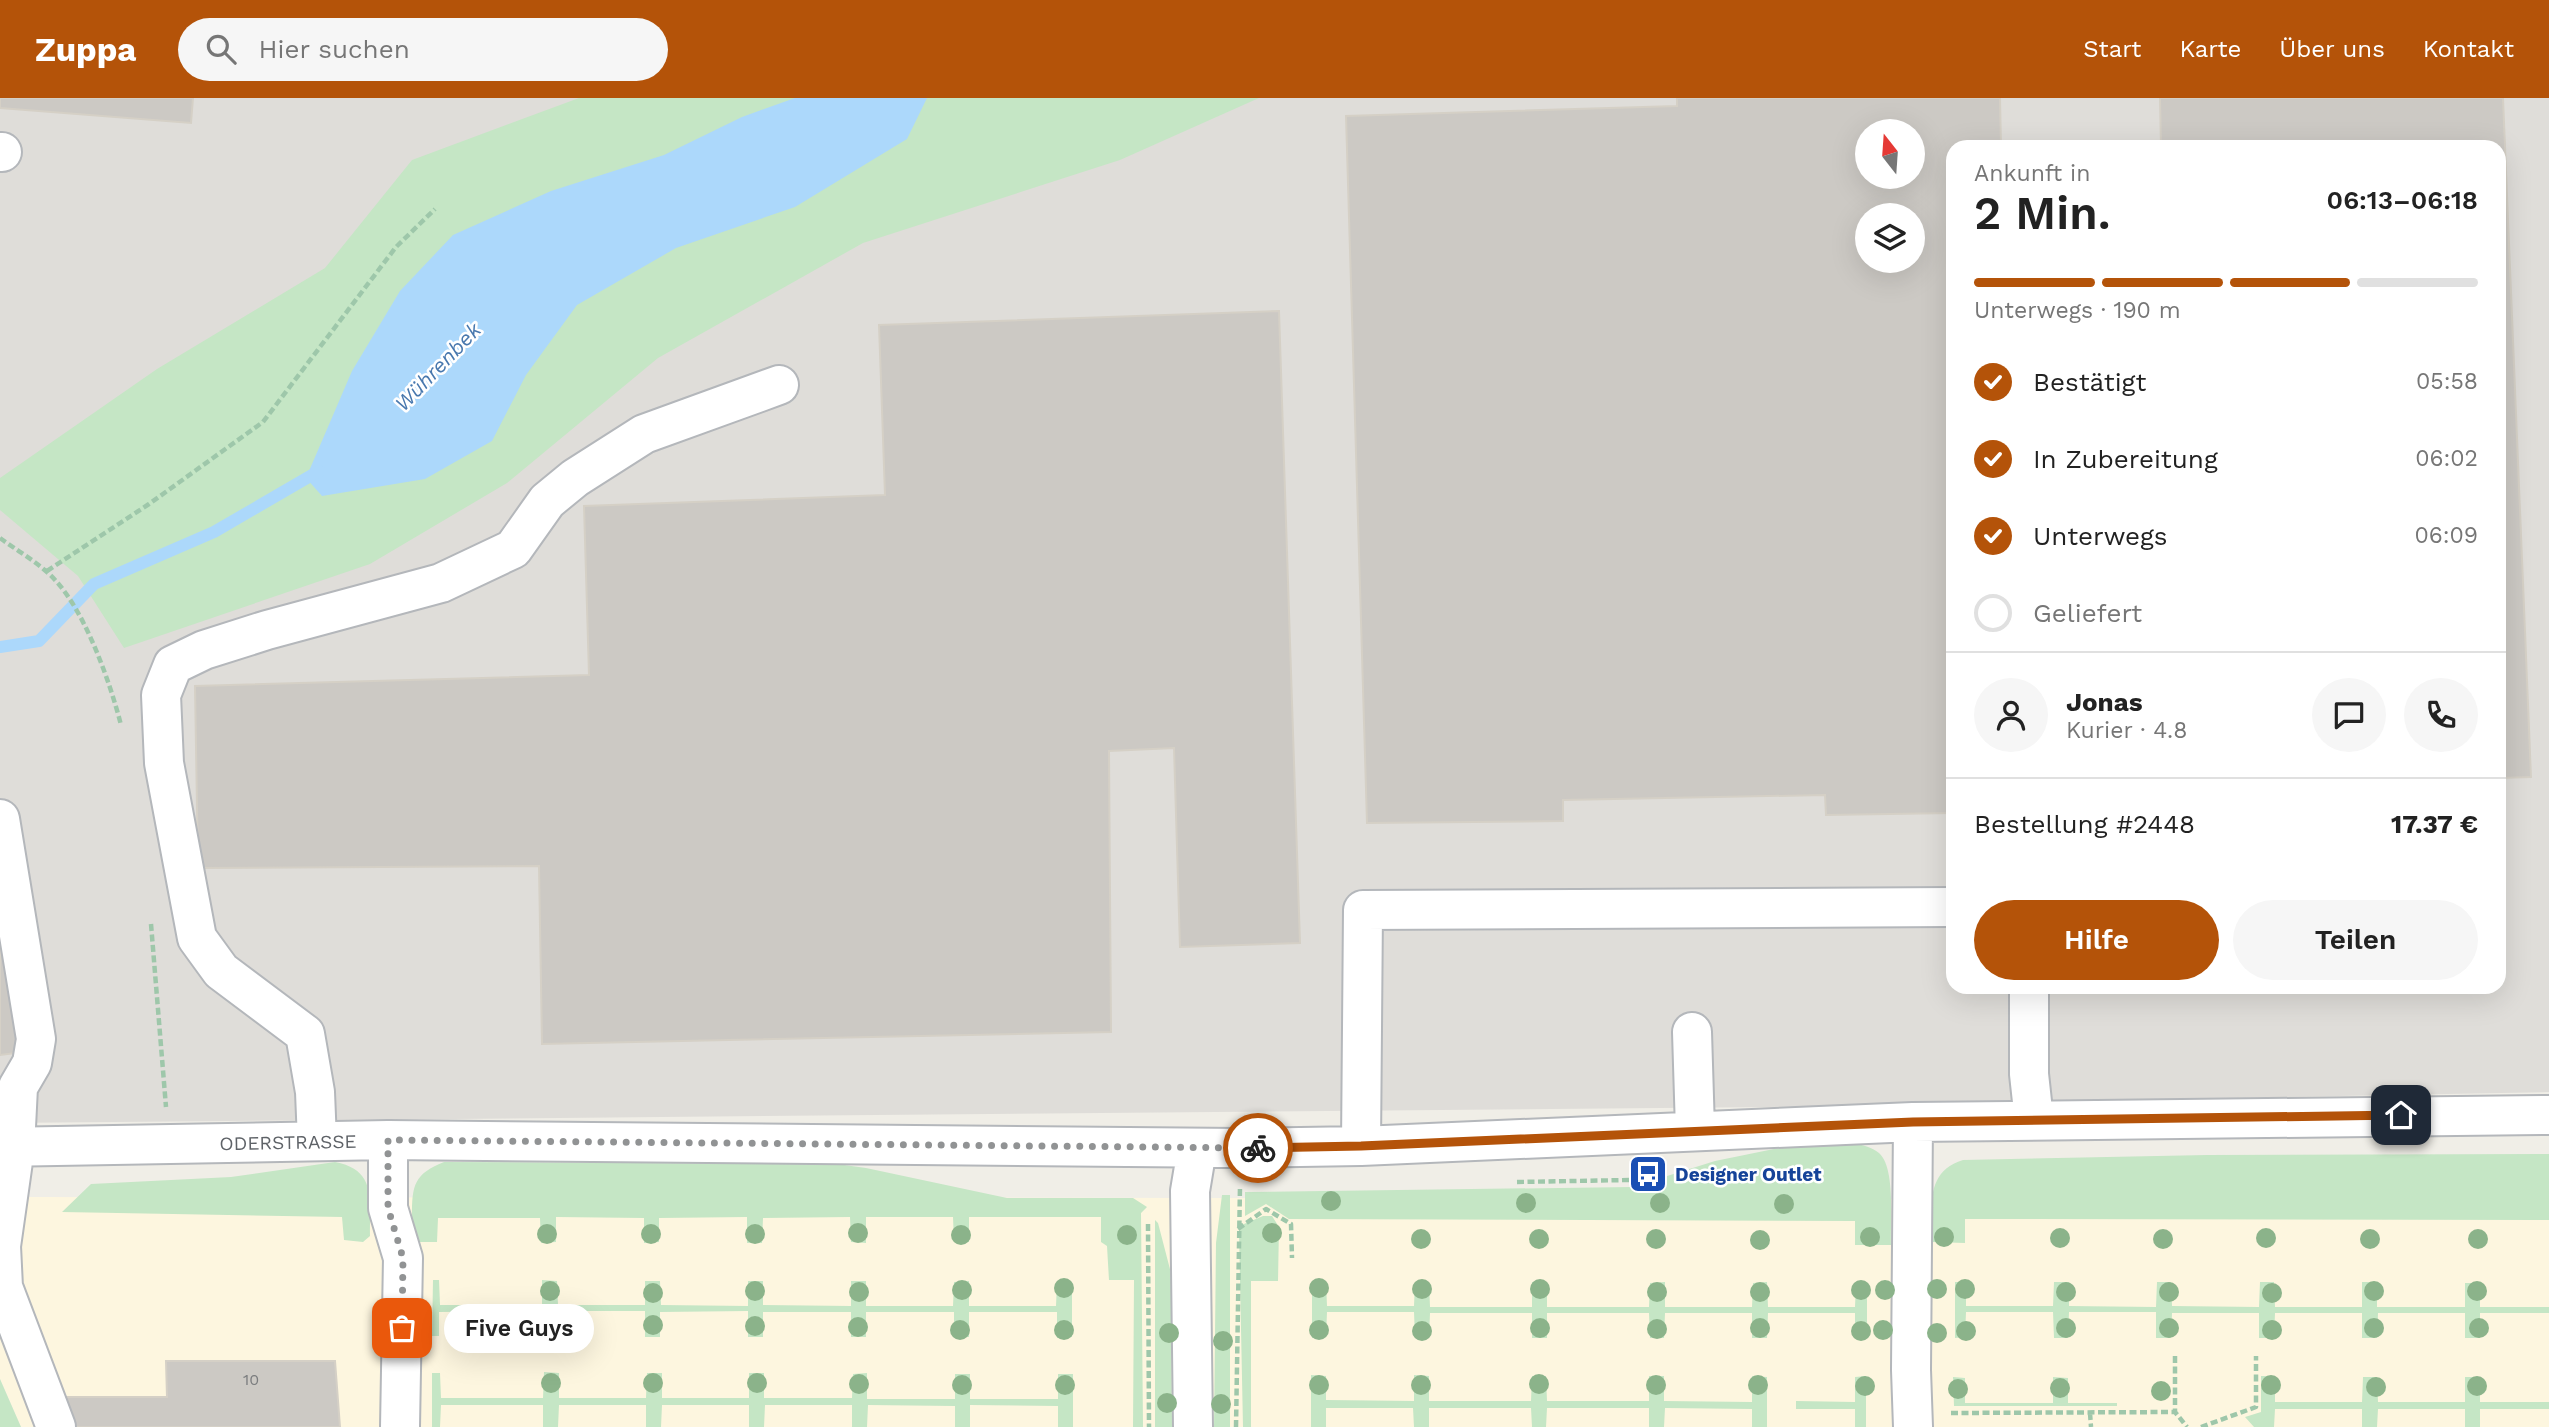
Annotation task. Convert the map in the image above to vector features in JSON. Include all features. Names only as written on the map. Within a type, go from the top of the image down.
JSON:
[{"type":"street","points":[[317,1142],[315,1092],[305,1034],[221,971],[197,938],[164,763],[161,695],[173,665],[204,650],[255,634],[440,583],[513,549],[547,501],[575,478],[644,434],[779,386]]},
{"type":"street","points":[[0,818],[36,1040],[32,1063],[18,1087],[8,1147],[1,1246],[3,1286],[56,1427]]},
{"type":"street","points":[[1361,1146],[1363,910],[1946,907]]},
{"type":"street","points":[[2029,994],[2029,1074],[2034,1120]]},
{"type":"street","points":[[1692,1032],[1695,1130]]},
{"type":"street","name":"ODERSTRASSE","points":[[8,1147],[388,1140],[1197,1149],[1361,1146],[1913,1122],[2549,1115]]},
{"type":"street","points":[[1913,1122],[1913,1427]]},
{"type":"street","points":[[388,1140],[388,1208],[410,1252],[400,1427]]},
{"type":"street","points":[[1193,1427],[1190,1191],[1197,1149]]},
{"type":"path","points":[[47,571],[149,505],[263,422],[396,247],[435,209]]},
{"type":"path","points":[[0,538],[47,571],[59,584],[87,630],[116,704],[122,731]]},
{"type":"path","points":[[151,923],[170,1145]]},
{"type":"path","points":[[1236,1427],[1239,1148]]},
{"type":"path","points":[[1238,1229],[1266,1209],[1291,1224],[1292,1258]]},
{"type":"path","points":[[1148,1218],[1149,1427]]},
{"type":"path","points":[[2175,1356],[2175,1412],[2188,1427]]},
{"type":"path","points":[[2201,1427],[2256,1407],[2256,1356]]},
{"type":"path","points":[[1950,1413],[2175,1412]]},
{"type":"path","points":[[2090,1413],[2091,1427]]},
{"type":"shaded area","points":[[0,98],[2549,98],[2549,1092],[1770,1107],[0,1123]]},
{"type":"shaded area","points":[[0,1197],[2549,1199],[2549,1427],[21,1427],[0,1379]]},
{"type":"green space","points":[[579,98],[1259,98],[1120,160],[863,243],[658,358],[507,483],[370,564],[124,648],[78,576],[0,510],[0,478],[157,369],[325,268],[412,160]]},
{"type":"green space","points":[[1853,1143],[1873,1149],[1884,1160],[1890,1183],[1891,1245],[1855,1245],[1855,1221],[1289,1219],[1266,1204],[1245,1216],[1245,1192],[1632,1187],[1715,1161],[1799,1144]]},
{"type":"green space","points":[[2549,1154],[2549,1220],[1965,1219],[1965,1243],[1932,1242],[1932,1205],[1936,1183],[1950,1166],[1963,1160],[2207,1155]]},
{"type":"green space","points":[[335,1162],[349,1166],[365,1180],[370,1200],[370,1236],[363,1242],[344,1240],[342,1217],[62,1212],[91,1184],[231,1177]]},
{"type":"green space","points":[[444,1162],[837,1164],[1007,1198],[1133,1198],[1147,1207],[1141,1213],[1143,1427],[1133,1427],[1134,1280],[1109,1280],[1107,1246],[1101,1242],[1101,1217],[969,1217],[969,1242],[954,1242],[953,1217],[866,1217],[866,1243],[851,1242],[850,1217],[763,1218],[762,1243],[747,1243],[747,1217],[659,1218],[659,1242],[644,1243],[644,1218],[556,1217],[556,1242],[541,1243],[540,1218],[438,1218],[437,1242],[419,1242],[412,1227],[414,1188],[426,1171]]},
{"type":"green space","points":[[1222,1195],[1230,1195],[1230,1427],[1214,1427],[1216,1243]]},
{"type":"green space","points":[[1263,1216],[1272,1216],[1279,1227],[1278,1281],[1251,1281],[1251,1427],[1243,1427],[1239,1230],[1244,1224]]},
{"type":"green space","points":[[1155,1220],[1171,1273],[1172,1427],[1155,1427]]},
{"type":"green space","points":[[433,1280],[439,1280],[440,1305],[542,1305],[542,1280],[557,1281],[558,1305],[645,1305],[645,1281],[660,1281],[661,1305],[748,1306],[748,1281],[763,1281],[763,1305],[851,1306],[851,1281],[866,1281],[866,1306],[953,1306],[954,1282],[969,1281],[969,1306],[1056,1306],[1057,1282],[1072,1282],[1072,1337],[1057,1338],[1057,1312],[969,1312],[969,1337],[954,1337],[954,1312],[866,1312],[866,1337],[851,1337],[851,1312],[763,1312],[763,1337],[748,1337],[748,1311],[660,1312],[660,1337],[645,1337],[645,1311],[557,1311],[557,1336],[542,1337],[542,1311],[439,1312],[439,1336],[432,1336]]},
{"type":"green space","points":[[1312,1282],[1326,1282],[1327,1306],[1414,1306],[1415,1282],[1429,1282],[1430,1307],[1532,1307],[1532,1282],[1547,1282],[1547,1307],[1649,1307],[1650,1283],[1665,1282],[1665,1307],[1752,1307],[1753,1283],[1767,1282],[1768,1307],[1855,1307],[1856,1283],[1867,1283],[1867,1339],[1855,1339],[1855,1313],[1768,1313],[1767,1338],[1752,1338],[1752,1313],[1665,1313],[1664,1338],[1650,1338],[1649,1313],[1547,1313],[1547,1338],[1532,1338],[1532,1313],[1430,1313],[1429,1338],[1415,1338],[1414,1312],[1327,1312],[1326,1337],[1312,1338]]},
{"type":"green space","points":[[1955,1282],[1966,1282],[1966,1306],[2053,1306],[2054,1282],[2069,1282],[2069,1306],[2156,1307],[2157,1282],[2171,1282],[2172,1306],[2259,1307],[2260,1282],[2274,1282],[2275,1307],[2362,1307],[2362,1282],[2377,1282],[2377,1307],[2465,1307],[2465,1283],[2480,1283],[2480,1307],[2549,1307],[2549,1313],[2480,1313],[2480,1338],[2465,1338],[2465,1313],[2378,1313],[2377,1338],[2362,1338],[2362,1313],[2275,1313],[2274,1338],[2259,1338],[2259,1313],[2172,1313],[2171,1338],[2156,1338],[2156,1312],[2069,1312],[2068,1338],[2054,1338],[2053,1312],[1966,1312],[1965,1337],[1955,1338]]},
{"type":"green space","points":[[544,1372],[559,1373],[559,1398],[646,1398],[647,1373],[662,1373],[662,1398],[749,1398],[749,1373],[764,1373],[764,1398],[852,1398],[853,1374],[867,1373],[867,1399],[955,1399],[955,1374],[970,1374],[970,1399],[1058,1399],[1058,1374],[1073,1374],[1073,1427],[1058,1427],[1058,1406],[970,1405],[970,1427],[955,1427],[955,1406],[868,1405],[867,1427],[852,1427],[852,1405],[765,1405],[764,1427],[749,1427],[749,1405],[662,1405],[661,1427],[646,1427],[646,1405],[559,1405],[558,1427],[543,1427],[543,1405],[441,1405],[440,1427],[432,1427],[432,1373],[440,1373],[441,1398],[543,1398]]},
{"type":"green space","points":[[1311,1375],[1326,1376],[1326,1400],[1414,1401],[1414,1375],[1429,1376],[1429,1401],[1531,1401],[1532,1376],[1546,1376],[1547,1401],[1649,1401],[1649,1376],[1664,1376],[1664,1401],[1752,1402],[1752,1376],[1767,1377],[1767,1427],[1752,1427],[1752,1409],[1665,1408],[1664,1427],[1649,1427],[1649,1408],[1547,1408],[1546,1427],[1532,1427],[1531,1408],[1429,1408],[1429,1427],[1414,1427],[1413,1408],[1326,1408],[1326,1427],[1311,1427]]},
{"type":"green space","points":[[1866,1376],[1866,1427],[1855,1427],[1855,1409],[1796,1409],[1796,1401],[1855,1402],[1855,1377]]},
{"type":"green space","points":[[2261,1376],[2275,1376],[2275,1402],[2362,1402],[2363,1377],[2377,1377],[2378,1402],[2465,1402],[2465,1377],[2480,1377],[2480,1402],[2549,1402],[2549,1409],[2480,1409],[2480,1427],[2465,1427],[2465,1409],[2378,1409],[2377,1427],[2362,1427],[2362,1409],[2275,1409],[2274,1427],[2254,1427],[2245,1417],[2261,1412]]},
{"type":"green space","points":[[1953,1377],[1965,1378],[1965,1403],[2053,1403],[2053,1377],[2068,1378],[2068,1403],[2117,1403],[2117,1406],[1954,1406]]},
{"type":"green space","points":[[0,1379],[21,1427],[0,1427]]},
{"type":"water","points":[[795,98],[927,98],[907,139],[795,207],[676,248],[577,305],[526,375],[492,441],[425,479],[322,496],[306,478],[352,371],[400,291],[453,235],[551,191],[664,155],[742,117]]},
{"type":"building","points":[[0,98],[193,98],[191,123],[0,108]]},
{"type":"building","points":[[1677,98],[2000,98],[2001,140],[1946,140],[1946,813],[1826,815],[1825,795],[1563,800],[1563,821],[1367,823],[1346,116],[1677,106]]},
{"type":"building","points":[[2160,98],[2503,98],[2505,140],[2161,140]]},
{"type":"building","points":[[2506,171],[2531,777],[2506,778]]},
{"type":"building","points":[[1279,311],[1300,943],[1180,947],[1174,748],[1109,751],[1111,1032],[542,1044],[539,866],[198,868],[195,686],[589,675],[584,506],[885,495],[879,325]]},
{"type":"building","points":[[11,949],[24,1052],[0,1055],[0,951]]},
{"type":"building","points":[[166,1361],[335,1361],[340,1427],[67,1427],[54,1397],[167,1397]]},
{"type":"waterway","name":"Wührenbek","points":[[0,647],[39,641],[94,584],[214,532],[319,471]]},
{"type":"way so far","points":[[402,1328],[403,1258],[388,1208],[388,1140],[1258,1148]]},
{"type":"place","name":"Designer Outlet","points":[[1648,1174]]},
{"type":"place","name":"Five Guys","points":[[402,1328]]},
{"type":"route","points":[[1258,1148],[1913,1122],[2401,1115]]}]
